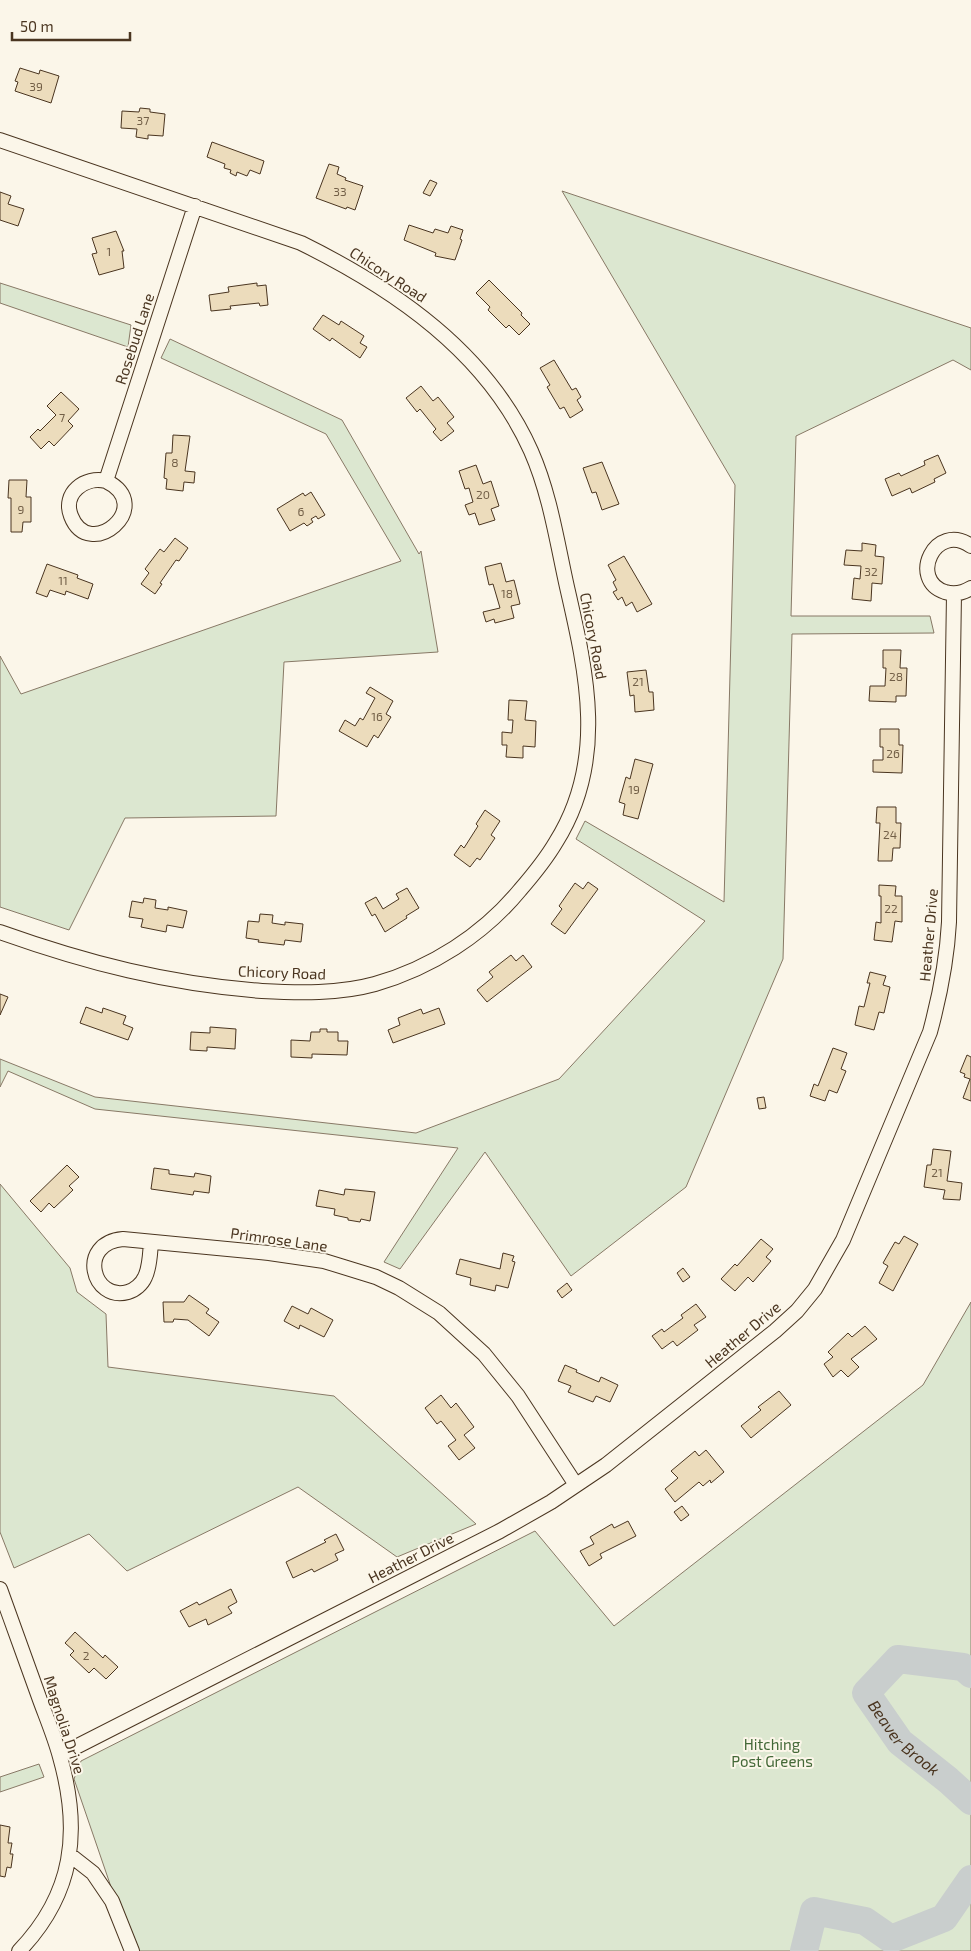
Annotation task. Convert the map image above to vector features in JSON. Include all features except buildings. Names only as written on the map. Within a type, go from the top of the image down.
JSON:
[{"type":"street","name":"Chicory Road","points":[[0,140],[301,244],[340,262],[385,289],[413,310],[466,356],[504,402],[531,452],[539,474],[548,501],[582,652],[590,716],[582,779],[573,809],[558,840],[511,902],[481,929],[447,953],[410,972],[373,984],[331,991],[288,993],[200,985],[159,978],[86,960],[0,932]]},
{"type":"street","name":"Rosebud Lane","points":[[106,481],[195,206]]},
{"type":"street","points":[[971,546],[961,541],[948,541],[938,545],[928,559],[927,570],[930,580],[938,589],[954,594],[971,588]]},
{"type":"street","name":"Heather Drive","points":[[60,1755],[500,1531],[576,1485],[633,1445],[775,1331],[797,1311],[815,1289],[843,1240],[930,1032],[947,959],[954,594]]},
{"type":"street","name":"Primrose Lane","points":[[151,1242],[146,1277],[134,1289],[118,1293],[101,1285],[96,1277],[95,1259],[105,1244],[123,1239],[269,1253],[324,1261],[376,1277],[420,1300],[456,1326],[499,1371],[576,1485]]},
{"type":"street","name":"Magnolia Drive","points":[[0,1589],[60,1755],[70,1814],[70,1855],[64,1878],[55,1899],[32,1938],[19,1951]]},
{"type":"street","points":[[70,1855],[92,1874],[112,1901],[132,1951]]},
{"type":"green space","points":[[562,191],[971,328],[971,370],[953,360],[796,436],[791,616],[930,616],[934,633],[792,634],[783,959],[686,1187],[571,1276],[485,1152],[400,1269],[384,1262],[458,1148],[95,1109],[8,1071],[0,1087],[0,1059],[95,1097],[416,1133],[559,1079],[705,921],[576,839],[585,821],[724,902],[735,485]]},
{"type":"green space","points":[[0,283],[131,325],[128,347],[0,303]]},
{"type":"green space","points":[[170,339],[342,420],[419,554],[421,551],[438,652],[284,662],[276,816],[125,818],[69,930],[0,907],[0,656],[21,694],[401,561],[326,434],[161,358]]},
{"type":"green space","points":[[0,1184],[70,1268],[77,1292],[106,1314],[108,1367],[334,1396],[476,1524],[397,1557],[298,1487],[127,1571],[89,1534],[14,1568],[0,1532]]},
{"type":"green space","name":"Hitching Post Greens","points":[[971,1302],[971,1951],[133,1951],[74,1779],[81,1761],[535,1531],[614,1626],[923,1385]]},
{"type":"green space","points":[[39,1764],[44,1777],[0,1792],[0,1777]]},
{"type":"waterway","name":"Beaver Brook","points":[[971,1674],[963,1667],[898,1659],[866,1693],[900,1742],[971,1801]]},
{"type":"waterway","name":"Beaver Brook","points":[[804,1951],[814,1911],[865,1921],[891,1939],[944,1918],[971,1879]]}]
